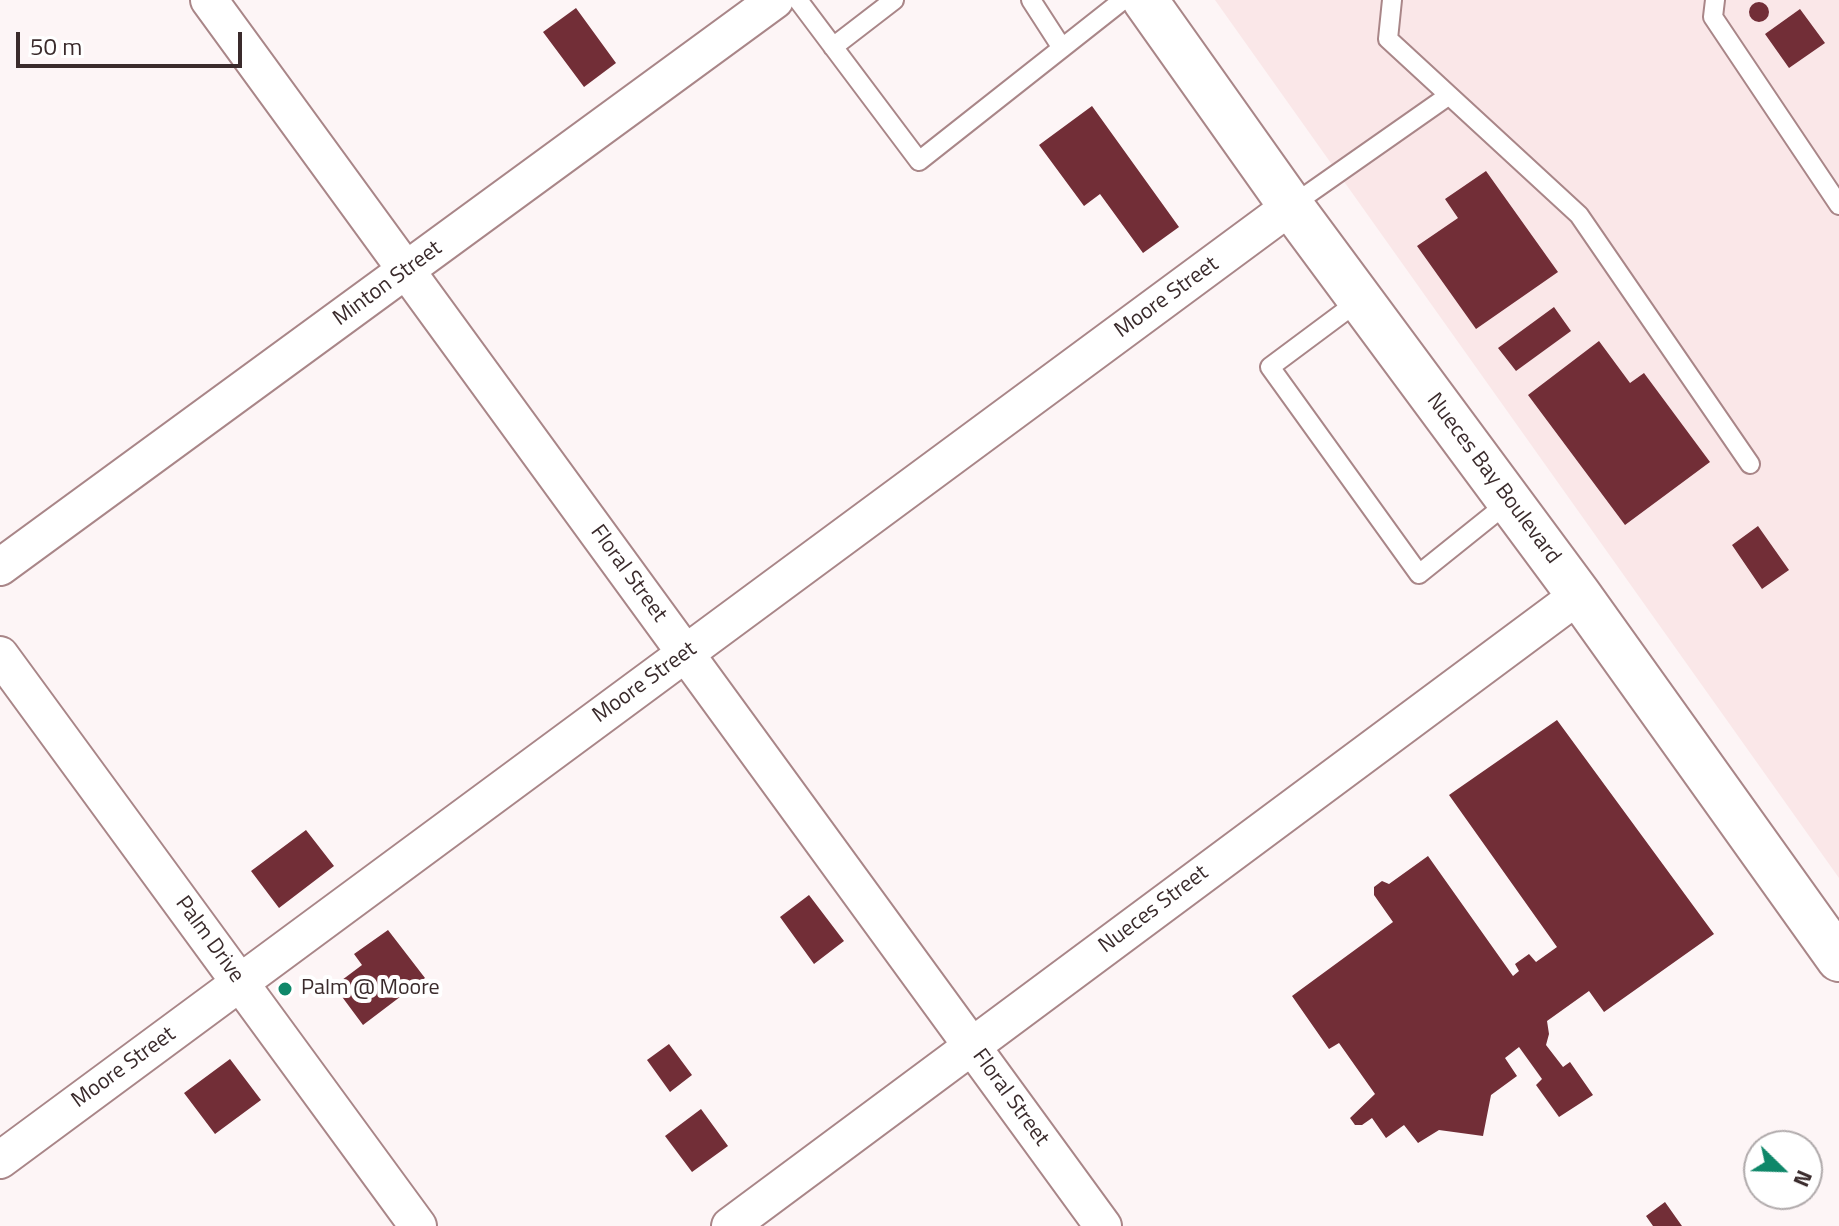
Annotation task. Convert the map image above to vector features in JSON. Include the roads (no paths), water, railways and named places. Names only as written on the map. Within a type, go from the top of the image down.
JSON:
[{"type":"street","name":"Floral Street","points":[[209,0],[1103,1226]]},
{"type":"street","name":"Minton Street","points":[[0,567],[775,0]]},
{"type":"street","name":"Nueces Bay Boulevard","points":[[1145,0],[1291,206],[1579,595],[1839,959]]},
{"type":"street","name":"Moore Street","points":[[0,1160],[1291,206]]},
{"type":"street","name":"Nueces Street","points":[[730,1226],[1579,595]]},
{"type":"street","name":"Palm Drive","points":[[0,655],[418,1226]]},
{"type":"lane","points":[[798,0],[919,161],[1123,0]]},
{"type":"lane","points":[[833,47],[894,0]]},
{"type":"lane","points":[[1031,0],[1062,48]]},
{"type":"lane","points":[[1392,0],[1388,39],[1579,215],[1750,464]]},
{"type":"lane","points":[[1715,0],[1713,17],[1839,205]]},
{"type":"lane","points":[[1291,206],[1448,96]]},
{"type":"lane","points":[[1360,300],[1270,367],[1419,574],[1510,501]]},
{"type":"place","name":"Palm @ Moore","points":[[285,989]]}]
